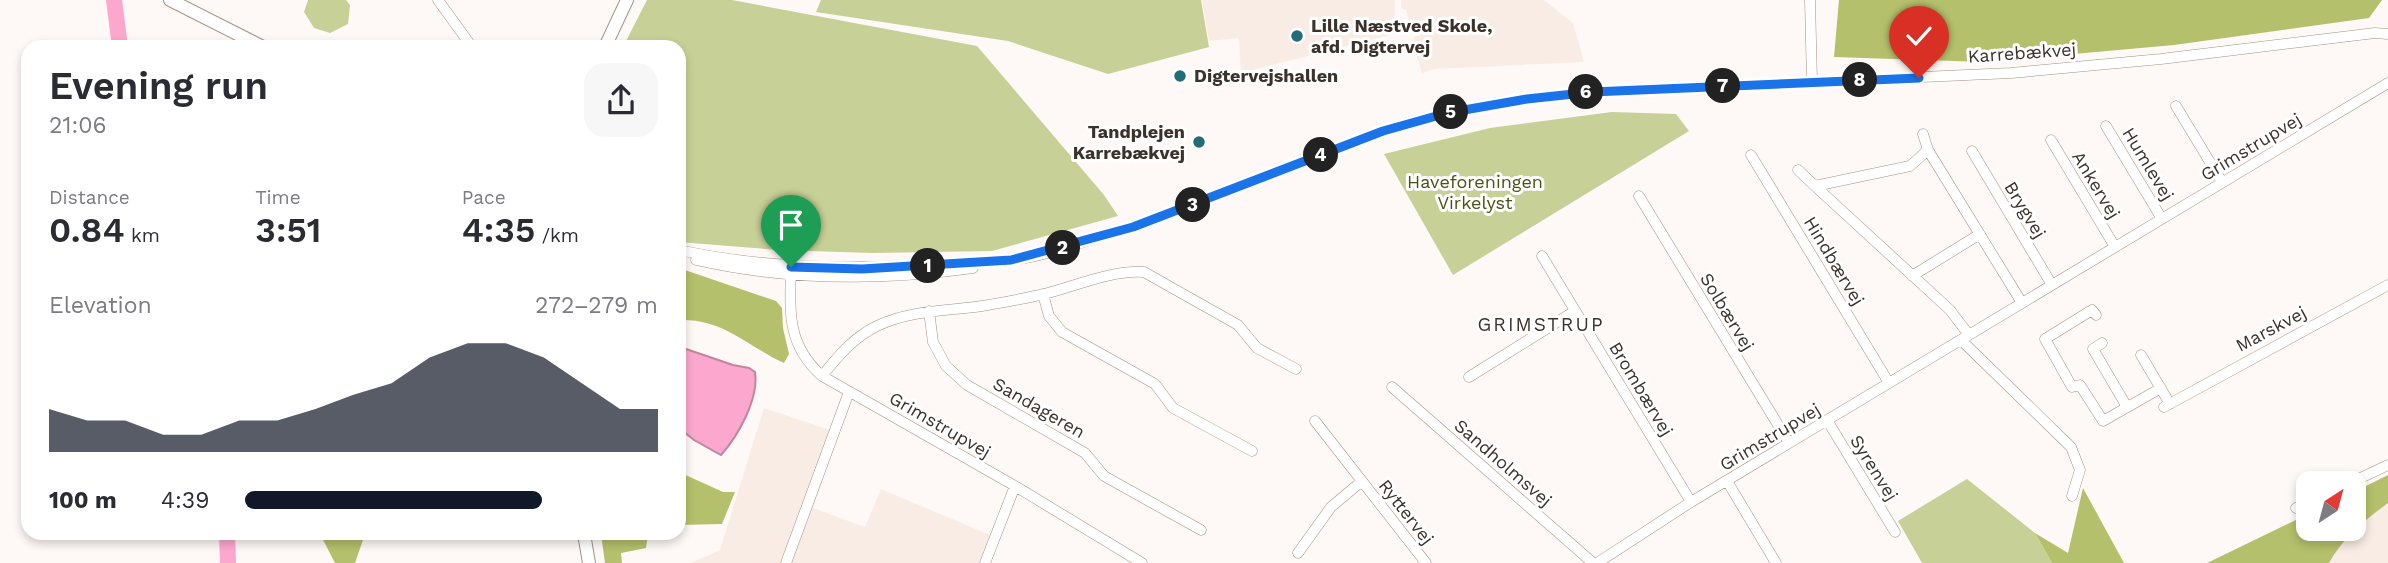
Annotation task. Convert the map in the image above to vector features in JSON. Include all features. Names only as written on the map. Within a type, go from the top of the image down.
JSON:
[{"type":"main road","points":[[170,0],[249,40]]},
{"type":"main road","points":[[608,40],[627,0]]},
{"type":"main road","points":[[585,540],[589,563]]},
{"type":"street","points":[[438,0],[467,40]]},
{"type":"street","points":[[1810,0],[1812,82]]},
{"type":"street","name":"Karrebækvej","points":[[686,252],[791,271],[857,279],[937,273],[990,266],[1133,227],[1383,131],[1447,113],[1527,99],[1592,92],[2011,72],[2161,59],[2375,33],[2388,34]]},
{"type":"street","name":"Grimstrupvej","points":[[1595,563],[1691,502],[2388,83]]},
{"type":"street","points":[[2176,106],[2222,183]]},
{"type":"street","name":"Humlevej","points":[[2106,125],[2162,219]]},
{"type":"street","points":[[1923,134],[1928,150],[2022,303]]},
{"type":"street","name":"Ankervej","points":[[2051,140],[2115,247]]},
{"type":"street","points":[[1815,186],[1910,166],[1928,150]]},
{"type":"street","name":"Brygvej","points":[[1972,151],[2052,285]]},
{"type":"street","name":"Hindbærvej","points":[[1751,155],[1889,383]]},
{"type":"street","points":[[1798,170],[1950,310],[1965,338],[2071,447],[2080,470],[2072,496]]},
{"type":"street","name":"Solbærvej","points":[[1639,197],[1789,443]]},
{"type":"street","points":[[1912,276],[1980,234]]},
{"type":"street","name":"Brombærvej","points":[[1542,256],[1691,502]]},
{"type":"street","name":"Karrebækvej","points":[[686,258],[749,271],[935,266],[1011,260]]},
{"type":"street","name":"Grimstrupvej","points":[[791,271],[790,314],[798,347],[808,363],[822,376],[1015,486],[1142,563]]},
{"type":"street","points":[[822,376],[856,339],[877,326],[900,317],[929,311],[983,306],[1043,294],[1129,271],[1144,272],[1238,325],[1257,348],[1296,369]]},
{"type":"street","name":"Marskvej","points":[[2141,355],[2161,388],[2167,405],[2388,285]]},
{"type":"street","points":[[1043,294],[1049,316],[1062,332],[1155,384],[1173,408],[1252,451]]},
{"type":"street","points":[[2095,315],[2092,310],[2045,339],[2072,387],[2080,385],[2103,421],[2161,388]]},
{"type":"street","name":"Sandageren","points":[[929,311],[933,342],[946,366],[967,385],[1085,453],[1104,476],[1201,530]]},
{"type":"street","points":[[1469,377],[1575,311]]},
{"type":"street","points":[[2102,343],[2093,349],[2127,407]]},
{"type":"street","name":"Sandholmsvej","points":[[1392,387],[1595,563]]},
{"type":"street","points":[[786,563],[849,392]]},
{"type":"street","name":"Syrenvej","points":[[1827,420],[1895,532]]},
{"type":"street","name":"Ryttervej","points":[[1315,421],[1426,563]]},
{"type":"street","points":[[2366,475],[2388,465]]},
{"type":"street","name":"Ryttervej","points":[[1298,552],[1331,507],[1362,481]]},
{"type":"street","points":[[1727,481],[1776,563]]},
{"type":"street","points":[[985,563],[1015,486]]},
{"type":"shaded area","name":"Lille Næstved Skole, afd. Digtervej","points":[[1202,0],[1395,0],[1394,34],[1241,73],[1239,38],[1209,41]]},
{"type":"shaded area","points":[[1401,0],[1544,0],[1573,23],[1584,62],[1434,69],[1422,73],[1413,43],[1414,37],[1421,35],[1419,27],[1412,29],[1406,10],[1401,8]]},
{"type":"shaded area","points":[[686,349],[755,372],[754,394],[746,416],[721,455],[686,434]]},
{"type":"shaded area","points":[[764,408],[839,433],[813,508],[865,527],[881,489],[990,535],[979,563],[691,563],[720,550]]},
{"type":"shaded area","points":[[2388,503],[2388,563],[2329,563],[2346,541],[2366,541],[2366,520]]},
{"type":"green space","points":[[308,0],[346,0],[350,5],[348,24],[330,33],[314,28],[304,12]]},
{"type":"green space","points":[[647,0],[732,0],[977,46],[1104,195],[1118,216],[992,251],[873,253],[778,250],[686,243],[686,40],[627,40]]},
{"type":"green space","points":[[821,0],[1201,0],[1209,47],[1108,74],[1008,41],[816,12]]},
{"type":"green space","points":[[1839,0],[2382,0],[2369,18],[2174,45],[1983,62],[1834,57]]},
{"type":"green space","name":"Haveforeningen Virkelyst","points":[[1612,112],[1676,114],[1689,131],[1453,275],[1384,154],[1490,128]]},
{"type":"green space","points":[[686,270],[776,301],[782,308],[789,354],[784,363],[722,328],[686,320]]},
{"type":"green space","points":[[686,475],[723,492],[735,492],[722,524],[686,525]]},
{"type":"green space","points":[[2388,475],[2388,503],[2366,520],[2366,486]]},
{"type":"green space","points":[[1967,479],[2035,533],[2052,563],[1922,563],[1898,521]]},
{"type":"green space","points":[[2083,488],[2124,563],[2052,563],[2035,533],[2068,553]]},
{"type":"green space","points":[[2296,520],[2296,541],[2345,541],[2329,563],[2207,563]]},
{"type":"green space","points":[[323,540],[363,540],[355,563],[335,563]]},
{"type":"green space","points":[[602,540],[647,540],[646,548],[621,553],[622,563],[605,563]]},
{"type":"waterway","points":[[114,0],[119,40]]},
{"type":"waterway","points":[[227,540],[228,563]]},
{"type":"place","name":"Lille Næstved Skole, afd. Digtervej","points":[[1297,36]]},
{"type":"place","name":"Digtervejshallen","points":[[1180,76]]},
{"type":"place","name":"Tandplejen Karrebækvej","points":[[1199,142]]},
{"type":"district","name":"GRIMSTRUP","points":[[1541,324]]},
{"type":"route","points":[[791,267],[862,269],[1011,260],[1072,246],[1133,227],[1383,131],[1447,113],[1527,99],[1592,92],[1919,78]]}]
